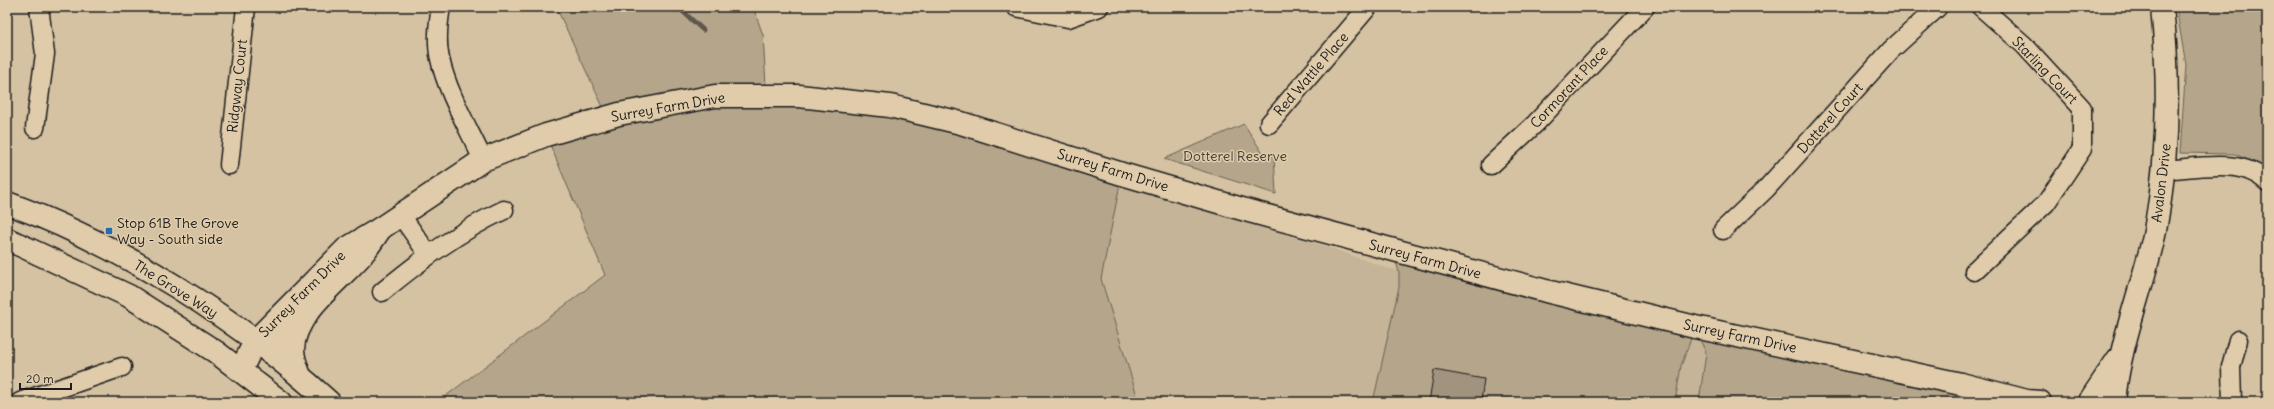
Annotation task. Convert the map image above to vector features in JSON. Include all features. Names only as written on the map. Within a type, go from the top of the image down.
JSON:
[{"type":"street","points":[[35,128],[45,54],[39,7]]},
{"type":"street","name":"Ridgway Court","points":[[229,165],[246,7]]},
{"type":"street","points":[[441,7],[438,29],[440,59],[454,96],[483,160]]},
{"type":"street","points":[[1016,7],[1068,18],[1099,7]]},
{"type":"street","name":"Red Wattle Place","points":[[1269,124],[1368,7]]},
{"type":"street","name":"Cormorant Place","points":[[1491,165],[1536,124],[1645,7]]},
{"type":"street","name":"Dotterel Court","points":[[1723,230],[1766,189],[1891,50],[1938,7]]},
{"type":"street","name":"Starling Court","points":[[1974,271],[2046,203],[2082,149],[2082,108],[2024,45],[1981,7]]},
{"type":"street","name":"Avalon Drive","points":[[2114,402],[2121,354],[2133,317],[2154,231],[2164,170],[2169,104],[2162,7]]},
{"type":"street","name":"Surrey Farm Drive","points":[[262,347],[331,262],[359,239],[381,228],[483,160],[546,135],[619,114],[715,96],[799,96],[890,106],[961,123],[1122,174],[1248,211],[1546,291],[1695,327],[1962,384],[2032,402]]},
{"type":"street","points":[[2164,170],[2232,166],[2260,174],[2267,182]]},
{"type":"street","name":"The Grove Way","points":[[7,203],[112,251],[169,284],[262,347],[300,376],[329,402]]},
{"type":"street","points":[[382,292],[428,254],[485,219],[504,210]]},
{"type":"street","points":[[400,214],[428,254]]},
{"type":"street","points":[[300,376],[294,356],[294,345],[297,333],[312,306],[358,258],[381,228]]},
{"type":"street","points":[[7,239],[129,296],[241,370],[281,402]]},
{"type":"street","name":"Surrey Farm Drive","points":[[262,347],[312,306]]},
{"type":"street","points":[[2232,402],[2231,367],[2238,340]]},
{"type":"street","points":[[241,370],[262,347]]},
{"type":"street","name":"Avalon Drive","points":[[2093,401],[2121,354]]},
{"type":"street","points":[[20,402],[122,367]]},
{"type":"shaded area","points":[[546,135],[1135,178],[1387,268],[1961,384],[2008,402],[438,402],[605,275]]},
{"type":"green space","points":[[556,7],[753,7],[763,35],[766,86],[604,109]]},
{"type":"green space","points":[[2176,7],[2264,7],[2267,10],[2267,169],[2235,154],[2180,153],[2186,65]]},
{"type":"green space","points":[[715,96],[890,106],[1122,174],[1101,279],[1139,402],[438,402],[605,275],[546,135]]},
{"type":"green space","name":"Dotterel Reserve","points":[[1244,124],[1262,152],[1274,156],[1276,194],[1164,159]]},
{"type":"green space","points":[[1392,250],[2028,402],[1699,402],[1706,353],[1695,328],[1681,366],[1675,402],[1373,402],[1399,287],[1399,272]]},
{"type":"building","points":[[1434,370],[1484,379],[1481,402],[1429,402]]},
{"type":"waterway","points":[[678,7],[703,30]]},
{"type":"place","name":"Stop 61B The Grove Way - South side","points":[[109,231]]}]
